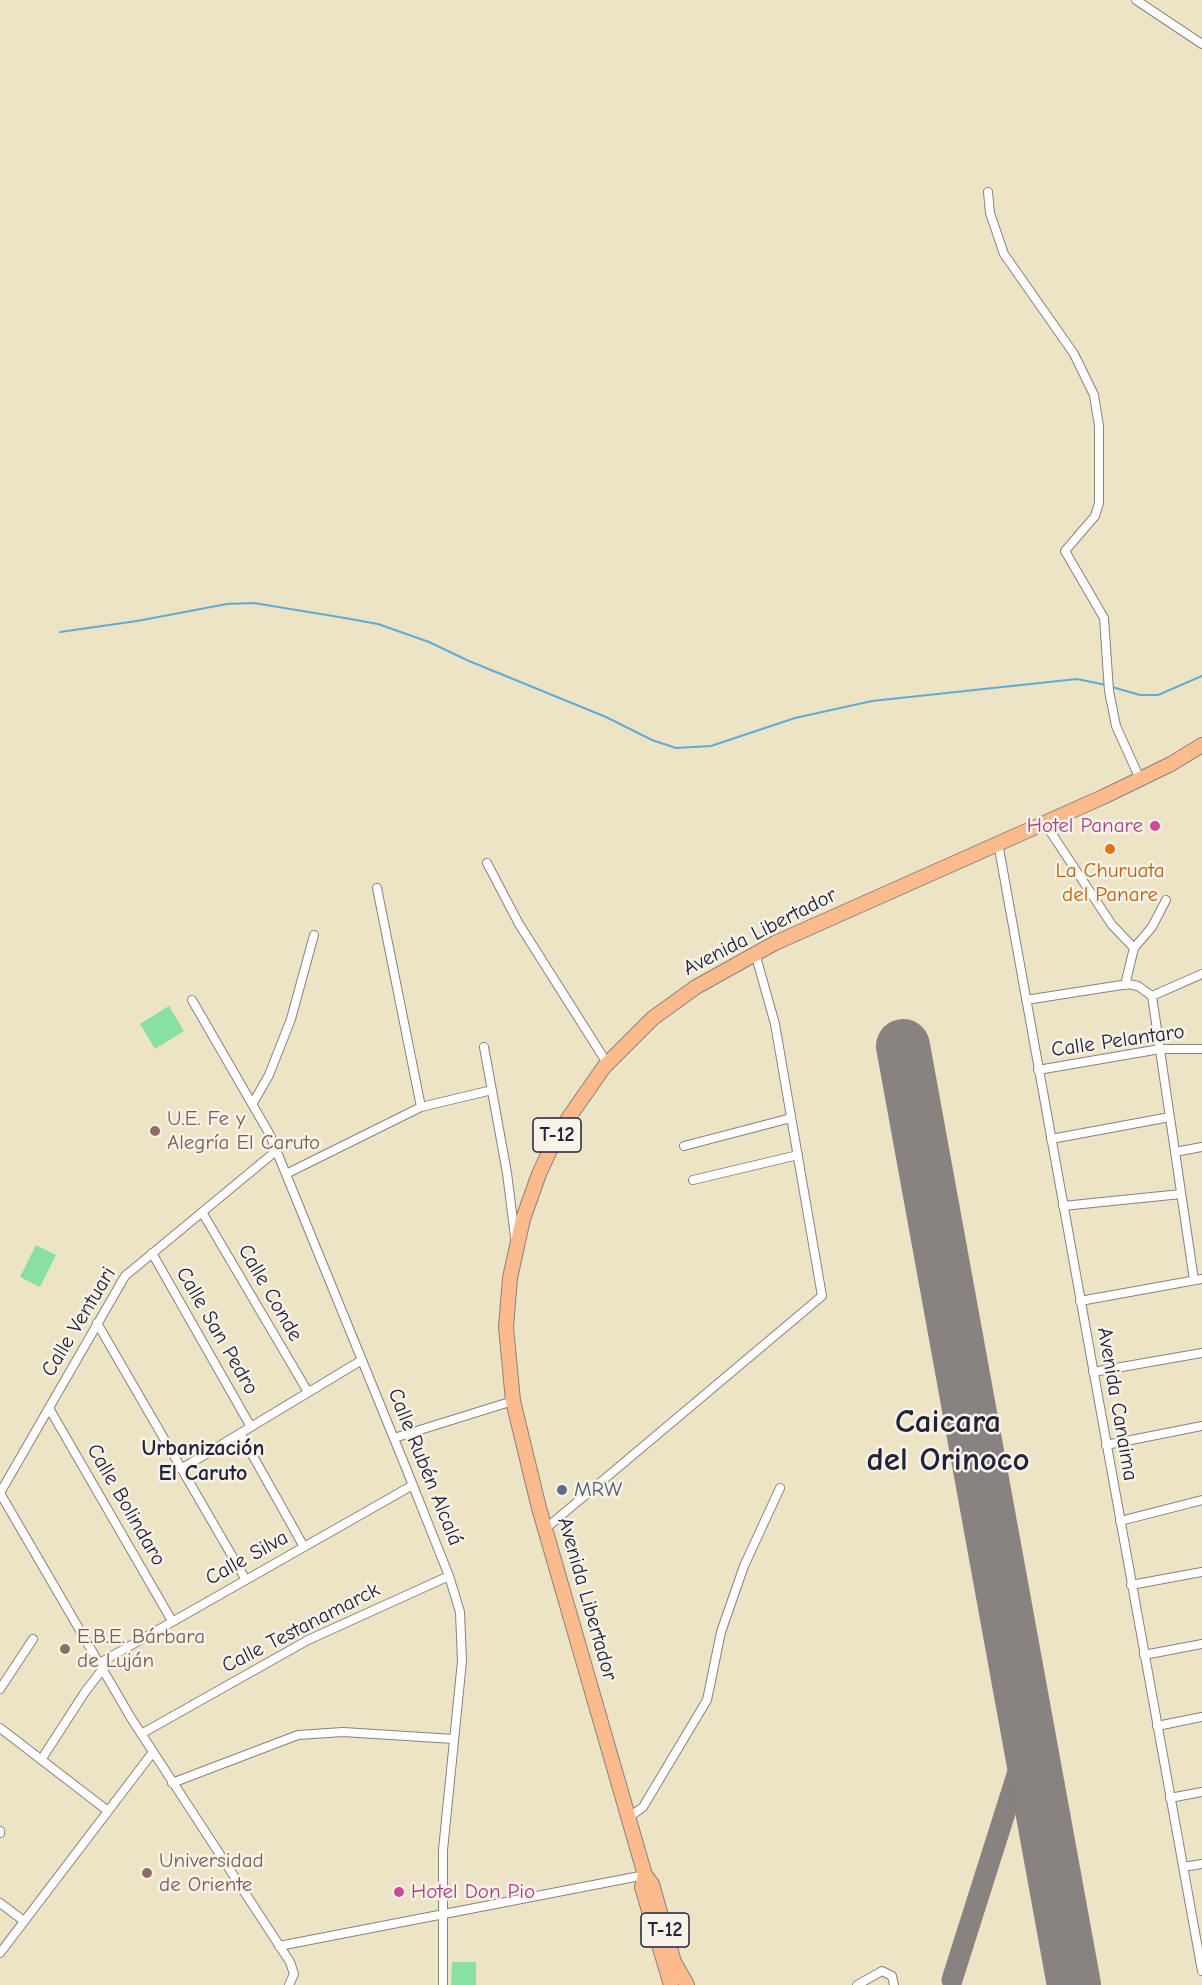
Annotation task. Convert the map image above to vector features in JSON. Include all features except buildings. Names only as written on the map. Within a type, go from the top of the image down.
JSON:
[{"type":"highway","name":"Avenida Libertador","points":[[687,1985],[674,1962],[652,1884],[645,1875],[628,1818],[545,1529],[513,1401],[506,1327],[516,1247],[530,1196],[549,1151],[571,1113],[607,1064],[633,1035],[676,1000],[755,953],[1140,779],[1202,745]]},
{"type":"highway","name":"Avenida Libertador","points":[[645,1875],[642,1887],[671,1985]]},
{"type":"street","points":[[1136,0],[1202,44]]},
{"type":"street","points":[[988,192],[990,213],[1004,254],[1074,354],[1094,395],[1100,448],[1100,503],[1095,516],[1065,552],[1104,618],[1109,691],[1121,740],[1140,779]]},
{"type":"street","points":[[1044,822],[1112,925],[1134,948]]},
{"type":"street","name":"Avenida Canaima","points":[[998,843],[1119,1521],[1183,1867],[1199,1939],[1202,1971]]},
{"type":"street","points":[[487,863],[519,924],[607,1064]]},
{"type":"street","points":[[377,888],[421,1107]]},
{"type":"street","points":[[1125,985],[1134,948],[1152,927],[1166,900]]},
{"type":"street","points":[[253,1103],[269,1075],[291,1019],[314,935]]},
{"type":"street","points":[[545,1529],[822,1296],[775,1024],[755,953]]},
{"type":"street","points":[[1152,996],[1202,974]]},
{"type":"street","points":[[1026,1000],[1125,985],[1138,986],[1152,996],[1181,1194],[1198,1280],[1080,1301]]},
{"type":"street","name":"Calle Rubén Alcalá","points":[[192,1000],[253,1103],[276,1151],[413,1485],[449,1576],[460,1612],[463,1642],[444,1832],[443,1985]]},
{"type":"street","points":[[484,1047],[507,1173],[516,1247]]},
{"type":"street","name":"Calle Pelantaro","points":[[1038,1070],[1160,1049],[1202,1049]]},
{"type":"street","points":[[286,1174],[421,1107],[492,1090]]},
{"type":"street","points":[[1051,1139],[1170,1117]]},
{"type":"street","points":[[684,1146],[791,1118]]},
{"type":"street","points":[[1175,1152],[1202,1147]]},
{"type":"street","name":"Calle Ventuari","points":[[0,1493],[125,1276],[276,1151]]},
{"type":"street","points":[[693,1180],[798,1155]]},
{"type":"street","points":[[1063,1206],[1181,1194]]},
{"type":"street","name":"Calle Conde","points":[[202,1212],[308,1392]]},
{"type":"street","name":"Calle San Pedro","points":[[152,1253],[251,1426]]},
{"type":"street","points":[[97,1323],[246,1580]]},
{"type":"street","points":[[1093,1372],[1202,1353]]},
{"type":"street","points":[[181,1469],[362,1360]]},
{"type":"street","points":[[394,1438],[513,1401]]},
{"type":"street","name":"Calle Bolindaro","points":[[49,1408],[172,1621]]},
{"type":"street","points":[[1106,1445],[1202,1426]]},
{"type":"street","points":[[240,1433],[304,1546]]},
{"type":"street","name":"Calle Silva","points":[[100,1667],[172,1621],[413,1485]]},
{"type":"street","points":[[628,1818],[643,1807],[707,1700],[721,1632],[744,1566],[780,1488]]},
{"type":"street","points":[[0,1493],[141,1734],[279,1946],[294,1974],[289,1985]]},
{"type":"street","points":[[1119,1521],[1202,1500]]},
{"type":"street","points":[[1131,1585],[1202,1572]]},
{"type":"street","name":"Calle Testanamarck","points":[[141,1734],[308,1640],[449,1576]]},
{"type":"street","points":[[0,1689],[33,1639]]},
{"type":"street","points":[[1144,1654],[1202,1644]]},
{"type":"street","points":[[42,1760],[100,1667]]},
{"type":"street","points":[[1157,1726],[1202,1717]]},
{"type":"street","points":[[0,1741],[3,1731],[108,1811]]},
{"type":"street","points":[[172,1783],[267,1744],[305,1734],[343,1732],[454,1739]]},
{"type":"street","points":[[0,1953],[153,1752]]},
{"type":"street","points":[[1170,1798],[1202,1792]]},
{"type":"street","points":[[1183,1867],[1202,1864]]},
{"type":"street","points":[[279,1946],[645,1875]]},
{"type":"street","points":[[0,1903],[24,1921]]},
{"type":"street","points":[[857,1985],[882,1971],[892,1976],[894,1985]]},
{"type":"green space","points":[[169,1006],[184,1031],[155,1049],[140,1024]]},
{"type":"green space","points":[[36,1245],[56,1255],[40,1287],[20,1277]]},
{"type":"green space","points":[[452,1962],[476,1962],[476,1985],[451,1985]]},
{"type":"waterway","points":[[60,632],[137,621],[227,604],[254,603],[378,624],[429,642],[469,661],[606,717],[652,740],[676,748],[711,746],[795,718],[872,701],[1077,679],[1106,685]]},
{"type":"waterway","points":[[1112,687],[1140,695],[1158,695],[1202,676]]},
{"type":"taxiway","points":[[952,1980],[1029,1737]]},
{"type":"runway","points":[[903,1046],[1074,1985]]},
{"type":"place","name":"Hotel Panare","points":[[1155,826]]},
{"type":"place","name":"La Churuata del Panare","points":[[1110,849]]},
{"type":"place","name":"U.E. Fe y Alegría El Caruto","points":[[155,1131]]},
{"type":"place","name":"MRW","points":[[562,1490]]},
{"type":"place","name":"E.B.E. Bárbara de Luján","points":[[65,1649]]},
{"type":"place","name":"Universidad de Oriente","points":[[147,1873]]},
{"type":"place","name":"Hotel Don Pio","points":[[399,1892]]},
{"type":"district","name":"Caicara del Orinoco","points":[[948,1442]]},
{"type":"district","name":"Urbanización El Caruto","points":[[203,1462]]}]
